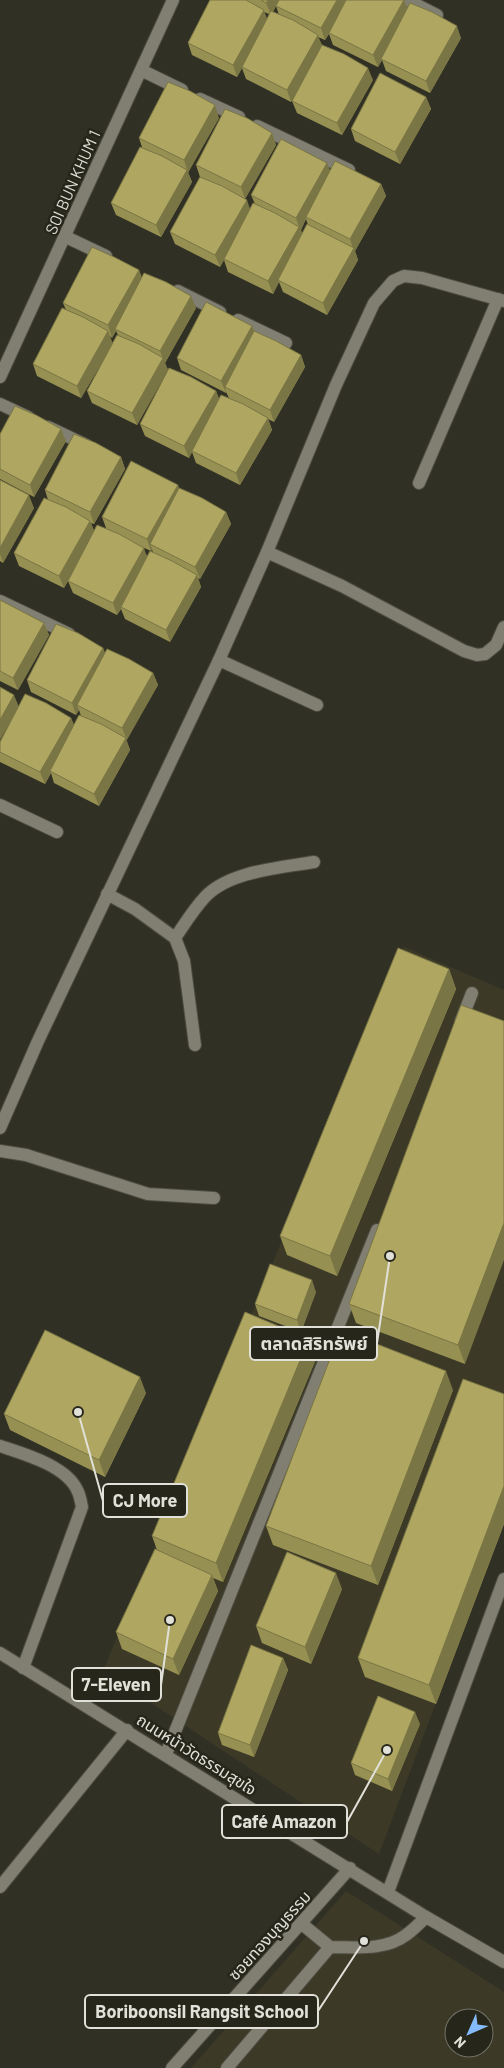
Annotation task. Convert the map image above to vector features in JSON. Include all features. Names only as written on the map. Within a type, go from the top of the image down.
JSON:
[{"type":"street","name":"SOI BUN KHUM 1","points":[[0,377],[66,237],[173,0]]},
{"type":"street","points":[[407,0],[437,15]]},
{"type":"street","points":[[141,70],[356,173]]},
{"type":"street","points":[[66,237],[118,262]]},
{"type":"street","points":[[0,1128],[38,1041],[219,660],[268,552],[336,385],[374,303],[393,281],[404,276],[422,278],[501,300],[419,483]]},
{"type":"street","points":[[162,284],[286,343]]},
{"type":"street","points":[[0,404],[98,450]]},
{"type":"street","points":[[268,552],[342,586],[464,651],[477,655],[485,654],[496,645],[504,627]]},
{"type":"street","points":[[0,601],[77,637]]},
{"type":"street","points":[[219,660],[317,705]]},
{"type":"street","points":[[0,805],[57,832]]},
{"type":"street","points":[[174,938],[205,897],[225,881],[262,871],[314,862]]},
{"type":"street","points":[[107,894],[135,909],[174,938],[184,961],[195,1045]]},
{"type":"street","points":[[457,1030],[472,993]]},
{"type":"street","points":[[0,1151],[26,1155],[148,1194],[214,1198]]},
{"type":"street","points":[[166,1754],[380,1222]]},
{"type":"street","points":[[0,1446],[37,1459],[66,1475],[78,1491],[82,1507],[23,1668]]},
{"type":"street","points":[[388,1892],[504,1580]]},
{"type":"street","name":"ถนนหน้าวัดธรรมสุขใจ","points":[[0,1653],[350,1868],[426,1917],[504,1962]]},
{"type":"street","points":[[0,1887],[127,1730]]},
{"type":"street","name":"ซอยทองบุญธรรม","points":[[172,2068],[350,1868]]},
{"type":"street","points":[[302,1924],[330,1947],[371,1947],[388,1944],[405,1936],[426,1917]]},
{"type":"street","points":[[227,2068],[330,1947]]},
{"type":"shaded area","points":[[404,947],[504,990],[504,1522],[379,1854],[103,1671]]},
{"type":"shaded area","points":[[346,1891],[504,1992],[504,2068],[191,2068]]},
{"type":"building","points":[[210,0],[246,0],[264,10],[233,65],[188,43]]},
{"type":"building","points":[[279,0],[337,0],[321,28],[276,6]]},
{"type":"building","points":[[346,0],[404,0],[373,55],[329,33]]},
{"type":"building","points":[[410,3],[432,12],[457,26],[426,81],[381,59]]},
{"type":"building","points":[[271,11],[293,20],[318,35],[287,90],[242,67]]},
{"type":"building","points":[[322,45],[344,54],[368,68],[337,123],[292,101]]},
{"type":"building","points":[[380,73],[426,97],[395,152],[351,129]]},
{"type":"building","points":[[168,82],[190,91],[215,105],[184,160],[139,138]]},
{"type":"building","points":[[225,109],[247,118],[272,133],[241,187],[196,165]]},
{"type":"building","points":[[281,139],[327,163],[296,218],[251,195]]},
{"type":"building","points":[[140,147],[162,156],[187,170],[156,225],[111,203]]},
{"type":"building","points":[[335,161],[381,184],[350,239],[306,217]]},
{"type":"building","points":[[200,177],[222,186],[247,200],[215,255],[170,232]]},
{"type":"building","points":[[253,203],[299,227],[268,281],[224,259]]},
{"type":"building","points":[[307,224],[354,248],[323,303],[278,280]]},
{"type":"building","points":[[92,247],[139,270],[108,325],[63,303]]},
{"type":"building","points":[[144,273],[166,282],[191,296],[160,351],[115,329]]},
{"type":"building","points":[[206,302],[252,326],[221,381],[177,358]]},
{"type":"building","points":[[62,308],[108,331],[77,386],[33,364]]},
{"type":"building","points":[[254,331],[301,355],[270,410],[225,387]]},
{"type":"building","points":[[117,335],[139,344],[163,358],[132,413],[87,391]]},
{"type":"building","points":[[169,368],[191,377],[216,391],[184,446],[140,424]]},
{"type":"building","points":[[221,395],[243,404],[268,418],[236,473],[192,451]]},
{"type":"building","points":[[15,406],[61,429],[30,485],[0,469],[0,434]]},
{"type":"building","points":[[74,434],[96,443],[121,457],[90,512],[45,490]]},
{"type":"building","points":[[131,461],[178,485],[147,539],[102,517]]},
{"type":"building","points":[[0,480],[29,495],[0,548]]},
{"type":"building","points":[[179,488],[202,498],[226,512],[195,567],[150,544]]},
{"type":"building","points":[[44,498],[66,507],[90,521],[59,576],[14,553]]},
{"type":"building","points":[[97,525],[119,534],[144,548],[113,603],[68,581]]},
{"type":"building","points":[[150,551],[197,575],[166,630],[121,607]]},
{"type":"building","points":[[0,600],[44,623],[13,678],[0,671]]},
{"type":"building","points":[[56,624],[78,633],[103,648],[72,703],[27,680]]},
{"type":"building","points":[[107,649],[153,673],[122,728],[77,705]]},
{"type":"building","points":[[0,687],[14,695],[0,720]]},
{"type":"building","points":[[25,694],[46,703],[71,718],[40,772],[0,752],[0,742]]},
{"type":"building","points":[[79,715],[101,724],[126,738],[94,794],[50,771]]},
{"type":"building","points":[[398,948],[449,969],[330,1256],[280,1236]]},
{"type":"building","points":[[461,1005],[504,1021],[504,1223],[458,1345],[349,1304]]},
{"type":"building","points":[[270,1264],[312,1280],[297,1320],[255,1304]]},
{"type":"building","points":[[245,1312],[309,1339],[216,1563],[152,1536]]},
{"type":"building","points":[[45,1330],[140,1377],[99,1460],[4,1414]]},
{"type":"building","points":[[341,1330],[446,1371],[371,1566],[266,1526]]},
{"type":"building","points":[[463,1379],[504,1394],[504,1486],[429,1685],[358,1658]]},
{"type":"building","points":[[155,1549],[212,1575],[173,1659],[116,1632]]},
{"type":"building","points":[[287,1552],[336,1573],[305,1647],[256,1626]]},
{"type":"building","points":[[251,1645],[283,1658],[250,1745],[218,1733]]},
{"type":"building","points":[[378,1696],[415,1712],[388,1779],[351,1763]]},
{"type":"place","name":"ตลาดสิริทรัพย์","points":[[390,1256]]},
{"type":"place","name":"CJ More","points":[[78,1412]]},
{"type":"place","name":"7-Eleven","points":[[170,1620]]},
{"type":"place","name":"Café Amazon","points":[[387,1750]]},
{"type":"place","name":"Boriboonsil Rangsit School","points":[[364,1941]]}]
